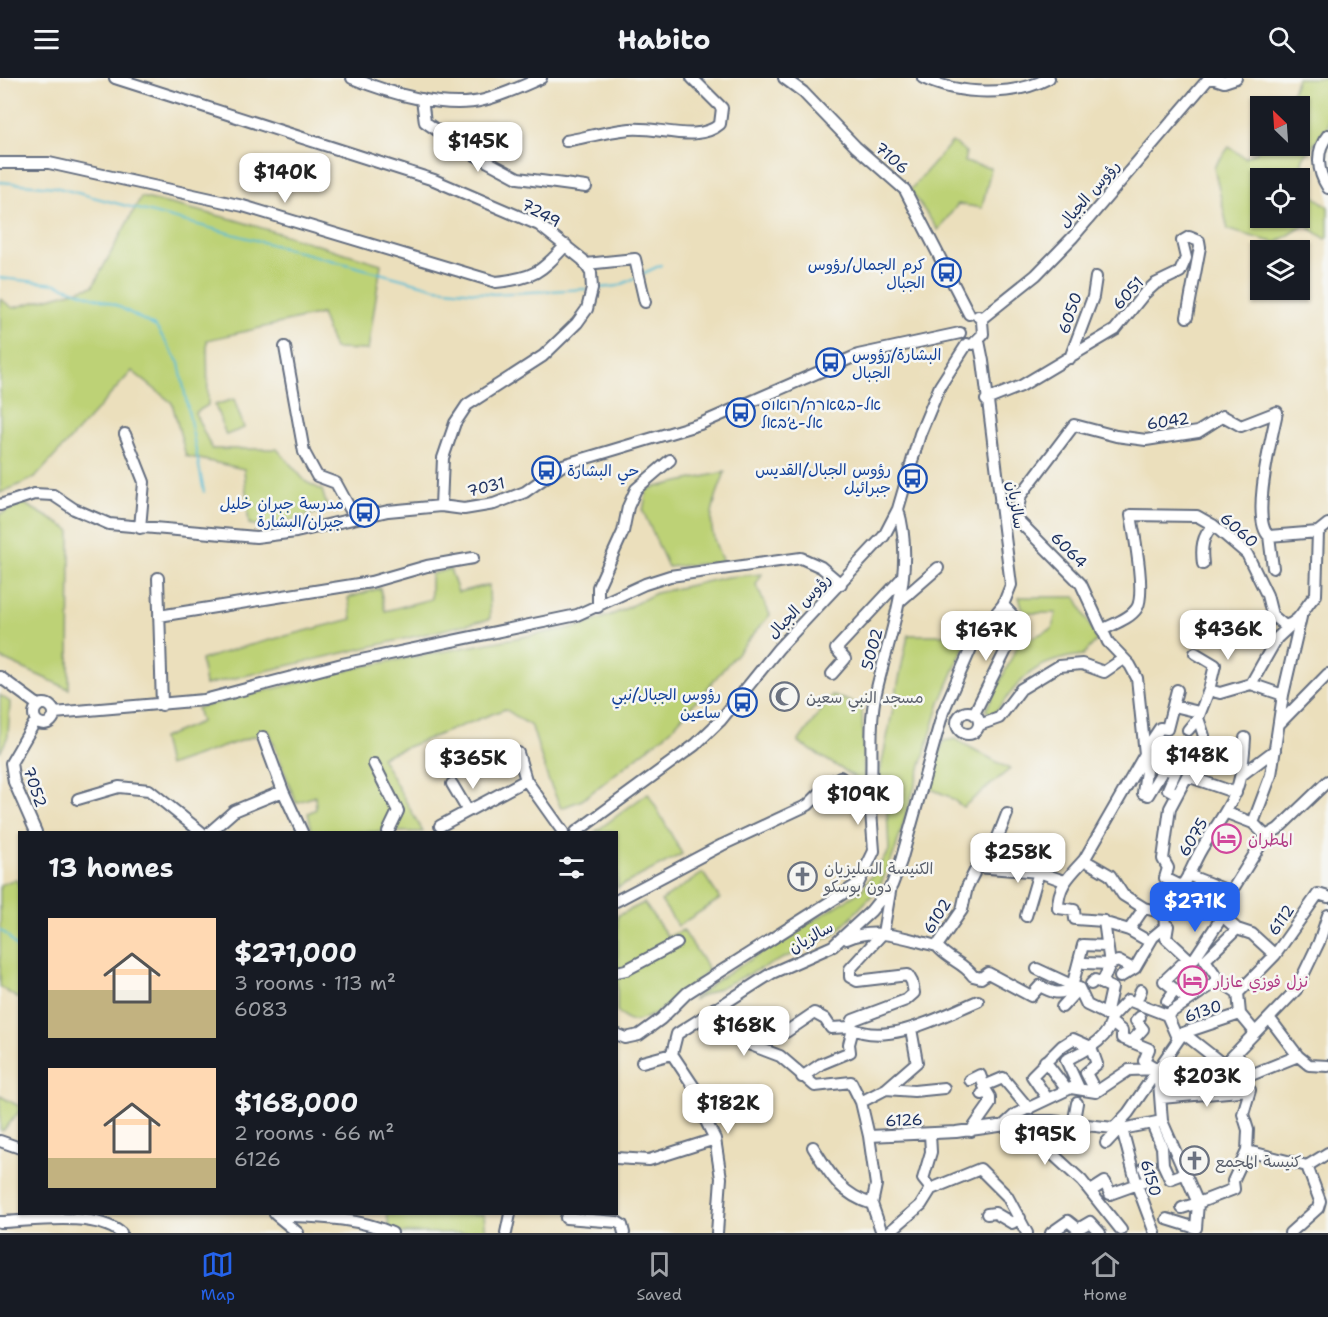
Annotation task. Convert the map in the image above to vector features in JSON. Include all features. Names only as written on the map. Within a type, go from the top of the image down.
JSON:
[{"type":"street","name":"7249","points":[[115,78],[434,180],[539,225],[566,245],[586,264]]},
{"type":"street","points":[[352,78],[380,90],[422,99],[468,103],[483,100],[541,78]]},
{"type":"street","points":[[566,141],[631,128],[700,132],[714,130],[720,124],[722,108],[719,102],[692,78]]},
{"type":"street","name":"7106","points":[[784,78],[803,92],[856,147],[905,190],[969,314]]},
{"type":"street","points":[[923,78],[937,85],[979,92],[1010,89],[1049,78]]},
{"type":"street","points":[[1211,78],[1224,82],[1236,78]]},
{"type":"street","name":"رؤوس الجبال","points":[[981,319],[1036,274],[1065,244],[1211,78]]},
{"type":"street","points":[[422,99],[422,117],[429,127],[491,164],[518,178],[586,187]]},
{"type":"street","points":[[1328,135],[1318,158],[1321,176],[1328,188]]},
{"type":"street","points":[[0,163],[49,163],[243,206],[496,282],[524,279],[545,268],[566,245]]},
{"type":"street","name":"6051","points":[[986,400],[1021,386],[1115,330],[1143,294],[1155,284],[1180,272],[1186,258],[1182,241],[1188,237],[1198,241],[1200,247],[1187,317]]},
{"type":"street","points":[[441,506],[443,458],[455,423],[467,405],[543,356],[577,324],[587,309],[592,289],[591,273],[586,264],[635,259],[645,302]]},
{"type":"street","name":"6050","points":[[1070,358],[1093,297],[1096,277]]},
{"type":"street","points":[[969,314],[974,314],[981,319],[983,334],[973,343],[960,333],[962,323],[969,314]]},
{"type":"street","name":"7031","points":[[0,506],[34,494],[53,495],[74,509],[109,524],[256,537],[296,532],[355,518],[441,506],[464,509],[494,504],[525,492],[563,465],[700,424],[858,355],[960,333]]},
{"type":"street","name":"رؤوس الجبال","points":[[577,831],[694,745],[720,721],[777,649],[884,536],[898,509],[920,434],[940,386],[973,343]]},
{"type":"street","name":"سالزيان","points":[[677,1034],[772,973],[833,946],[856,926],[892,885],[901,861],[943,712],[975,639],[1003,605],[1011,585],[1011,570],[986,400],[983,361],[973,343]]},
{"type":"street","points":[[285,346],[304,452],[317,476],[336,483],[355,518]]},
{"type":"street","name":"6042","points":[[1016,516],[1021,495],[1074,425],[1116,436],[1146,440],[1198,432],[1223,416],[1241,426],[1277,412],[1261,505],[1261,526],[1269,536]]},
{"type":"street","points":[[125,434],[144,482],[140,528]]},
{"type":"street","points":[[598,607],[598,587],[623,532],[628,507],[636,489],[670,460]]},
{"type":"street","name":"6064","points":[[1000,502],[1081,584],[1102,630],[1123,660],[1130,665],[1137,678],[1140,725],[1148,743]]},
{"type":"street","name":"5002","points":[[661,1019],[687,993],[858,884],[874,851],[870,798],[874,699],[899,602],[903,577],[904,538],[898,509]]},
{"type":"street","name":"6060","points":[[1102,630],[1131,615],[1139,604],[1140,568],[1131,515],[1197,516],[1213,525],[1247,554],[1267,594],[1272,615],[1285,626],[1291,625]]},
{"type":"street","points":[[1273,568],[1269,536],[1317,532],[1328,524]]},
{"type":"street","points":[[1203,564],[1201,546],[1206,533],[1213,525]]},
{"type":"street","points":[[1253,823],[1271,775],[1280,723],[1282,695],[1301,617],[1306,604],[1316,595],[1317,532]]},
{"type":"street","points":[[159,616],[371,582],[427,566],[473,558]]},
{"type":"street","points":[[54,713],[204,700],[342,664],[577,615],[645,584],[670,576],[801,558],[821,567],[841,584]]},
{"type":"street","points":[[899,602],[938,568]]},
{"type":"street","points":[[832,674],[845,659],[836,649],[903,577]]},
{"type":"street","points":[[158,578],[162,705]]},
{"type":"street","points":[[974,714],[1014,634],[1014,617],[1003,605]]},
{"type":"street","points":[[1251,684],[1277,638],[1301,617]]},
{"type":"street","points":[[1188,730],[1199,715],[1209,690],[1215,665],[1195,653]]},
{"type":"street","points":[[980,725],[974,714],[967,712],[960,715],[957,722],[958,730],[965,734],[972,734],[980,725],[999,718],[1021,689],[1059,666],[1082,664],[1104,672],[1114,668],[1123,660]]},
{"type":"street","points":[[1280,723],[1328,674]]},
{"type":"street","points":[[0,677],[38,705],[48,704],[54,713]]},
{"type":"street","points":[[1209,690],[1220,693],[1251,684],[1282,695]]},
{"type":"street","points":[[1079,1088],[1066,1060],[1091,1047],[1107,1033],[1112,1013],[1112,988],[1097,984],[1110,964],[1104,921],[1075,919],[1074,910],[1058,908],[1058,894],[1064,881],[1084,860],[1120,798],[1148,743],[1160,728],[1167,729],[1178,690]]},
{"type":"street","points":[[38,705],[34,712],[36,720],[48,723],[54,713]]},
{"type":"street","points":[[1174,706],[1199,715]]},
{"type":"street","points":[[1181,886],[1166,878],[1168,868],[1163,859],[1170,808],[1187,776],[1203,736],[1199,715]]},
{"type":"street","name":"7052","points":[[36,720],[11,763],[14,782],[36,831]]},
{"type":"street","points":[[263,737],[282,791],[302,831]]},
{"type":"street","name":"6075","points":[[1164,913],[1203,846],[1227,813],[1243,774],[1245,738]]},
{"type":"street","points":[[1148,743],[1143,793],[1148,795],[1163,771],[1167,749]]},
{"type":"street","points":[[1243,774],[1275,750]]},
{"type":"street","points":[[518,753],[526,780],[562,831]]},
{"type":"street","points":[[374,764],[398,811],[388,831]]},
{"type":"street","points":[[1163,771],[1176,771],[1168,789],[1177,794]]},
{"type":"street","points":[[1187,776],[1236,793]]},
{"type":"street","points":[[618,900],[722,845],[808,805],[831,782],[840,777],[870,798]]},
{"type":"street","points":[[440,826],[526,780]]},
{"type":"street","points":[[1187,999],[1164,981],[1183,963],[1192,962],[1218,923],[1231,892],[1266,836],[1278,829],[1328,782]]},
{"type":"street","points":[[452,784],[468,811]]},
{"type":"street","points":[[78,799],[119,787],[149,790],[200,831]]},
{"type":"street","points":[[217,830],[234,811],[282,791]]},
{"type":"street","points":[[1227,813],[1253,823],[1266,836]]},
{"type":"street","name":"6102","points":[[833,946],[860,934],[884,933],[937,946],[962,910],[967,886],[977,867],[982,842],[996,842],[1007,814]]},
{"type":"street","points":[[1084,860],[1110,875],[1122,895],[1144,908],[1164,913],[1165,927],[1150,942],[1133,969],[1120,977]]},
{"type":"street","points":[[977,867],[1039,872],[1064,881]]},
{"type":"street","points":[[1026,916],[1039,872]]},
{"type":"street","points":[[1188,875],[1231,892]]},
{"type":"street","points":[[802,1077],[821,1064],[850,1052],[851,1028],[854,1020],[906,1000],[914,993],[912,981],[908,975],[857,981],[850,977],[850,969],[884,933],[892,885]]},
{"type":"street","name":"6112","points":[[1238,993],[1275,955],[1318,894],[1328,897]]},
{"type":"street","points":[[1199,902],[1220,914],[1237,929],[1252,934],[1275,955]]},
{"type":"street","points":[[1129,930],[1144,908]]},
{"type":"street","points":[[1112,1013],[1128,1000],[1167,1014],[1180,1036],[1224,1065],[1296,990],[1319,942],[1328,915]]},
{"type":"street","points":[[1109,924],[1129,930],[1150,942]]},
{"type":"street","points":[[1165,927],[1168,926],[1166,938],[1192,962]]},
{"type":"street","points":[[1237,929],[1205,960],[1218,980],[1238,993],[1240,1014],[1255,1032]]},
{"type":"street","points":[[618,972],[626,970],[677,943]]},
{"type":"street","points":[[1062,1007],[1076,987],[1083,945],[1106,946]]},
{"type":"street","points":[[937,946],[946,957],[966,966],[973,976],[981,978],[988,974],[1031,996],[1040,986],[1054,993],[1064,993],[1076,987]]},
{"type":"street","points":[[1085,963],[1110,964],[1118,961],[1133,969]]},
{"type":"street","points":[[1037,969],[1076,987],[1087,1005],[1112,1013],[1122,1031],[1122,1038],[1149,1049],[1144,1061],[1158,1069]]},
{"type":"street","points":[[1167,1014],[1218,980]]},
{"type":"street","points":[[1136,1003],[1141,990]]},
{"type":"street","points":[[1167,1001],[1175,990]]},
{"type":"street","points":[[786,1032],[814,1013],[825,1019],[831,1028],[851,1028],[876,1034],[911,1029],[978,1001]]},
{"type":"street","name":"6126","points":[[715,1008],[743,1042],[780,1056],[815,1086],[851,1082],[861,1102],[869,1136],[971,1131],[1038,1121],[1118,1129],[1157,1122]]},
{"type":"street","name":"6130","points":[[1180,1036],[1240,1014]]},
{"type":"street","points":[[1131,1042],[1143,1029],[1136,1021],[1140,1017]]},
{"type":"street","points":[[618,1034],[632,1038],[661,1019],[677,1034],[672,1054],[694,1087],[700,1109],[715,1139],[721,1178],[717,1233]]},
{"type":"street","points":[[1270,1019],[1298,1056],[1309,1065],[1328,1066]]},
{"type":"street","points":[[861,1102],[886,1089],[917,1062],[911,1029]]},
{"type":"street","points":[[1106,1143],[1118,1129],[1180,1036]]},
{"type":"street","points":[[1047,1098],[1032,1076],[1045,1061],[1073,1039],[1091,1047],[1097,1064],[1086,1073],[1096,1092]]},
{"type":"street","points":[[642,1062],[672,1054]]},
{"type":"street","points":[[1182,1208],[1234,1189],[1233,1181],[1247,1151],[1248,1130],[1243,1114],[1250,1090],[1237,1054]]},
{"type":"street","points":[[1246,1077],[1298,1056]]},
{"type":"street","points":[[1045,1061],[1067,1090]]},
{"type":"street","points":[[1004,1125],[1016,1114],[1029,1110],[1047,1098],[1067,1090],[1079,1088],[1096,1092],[1129,1070],[1158,1069]]},
{"type":"street","points":[[1158,1069],[1161,1098],[1157,1122],[1163,1164],[1170,1179],[1186,1173]]},
{"type":"street","points":[[970,1080],[980,1075],[984,1086],[1003,1078],[1029,1110]]},
{"type":"street","points":[[886,1089],[915,1091],[944,1088]]},
{"type":"street","points":[[1161,1098],[1250,1090]]},
{"type":"street","points":[[971,1131],[990,1104],[987,1092],[982,1094]]},
{"type":"street","points":[[1073,1125],[1077,1103]]},
{"type":"street","points":[[1038,1121],[1041,1140],[1046,1148],[1091,1191],[1120,1232]]},
{"type":"street","points":[[1157,1122],[1186,1173],[1198,1203],[1194,1230],[1167,1219]]},
{"type":"street","name":"6150","points":[[1118,1129],[1155,1233]]},
{"type":"street","points":[[930,1134],[931,1152],[923,1179],[931,1189]]},
{"type":"street","points":[[869,1136],[876,1185],[872,1204],[882,1233]]},
{"type":"street","points":[[618,1158],[649,1160],[715,1139]]},
{"type":"street","points":[[0,1141],[18,1147]]},
{"type":"street","points":[[813,1147],[832,1179],[854,1199],[872,1204]]},
{"type":"street","points":[[1247,1151],[1307,1166],[1328,1153]]},
{"type":"street","points":[[1290,1233],[1318,1208],[1320,1201],[1307,1166]]},
{"type":"street","points":[[1110,1194],[1149,1180],[1144,1168]]},
{"type":"street","points":[[888,1233],[921,1205],[931,1189],[980,1169],[1007,1196],[1027,1233]]},
{"type":"street","points":[[1091,1191],[1105,1182],[1110,1194],[1106,1210]]},
{"type":"street","points":[[987,1214],[995,1213],[1012,1223],[1020,1218]]},
{"type":"street","points":[[276,1215],[298,1233]]},
{"type":"street","points":[[284,1215],[351,1222],[392,1233]]},
{"type":"street","points":[[506,1233],[510,1215]]},
{"type":"street","points":[[566,1218],[616,1222],[622,1226],[624,1233]]},
{"type":"street","points":[[0,1222],[88,1220],[113,1227],[121,1233]]},
{"type":"street","points":[[1051,1233],[1068,1221],[1078,1229],[1090,1222],[1100,1233]]},
{"type":"green space","points":[[1297,78],[1328,78],[1328,127],[1310,149],[1310,96],[1291,96]]},
{"type":"green space","points":[[952,142],[966,152],[964,162],[991,168],[982,208],[958,204],[938,230],[910,190]]},
{"type":"green space","points":[[1229,147],[1245,158],[1250,156],[1305,156],[1301,168],[1250,168],[1250,228],[1300,228],[1281,240],[1265,240],[1228,230],[1214,167]]},
{"type":"green space","points":[[1310,188],[1314,196],[1328,207],[1328,237],[1326,239],[1310,228]]},
{"type":"green space","points":[[141,197],[232,219],[381,264],[368,350],[334,349],[321,314],[207,340],[208,405],[195,413],[212,449],[277,449],[306,482],[322,490],[328,510],[266,527],[249,524],[244,469],[186,456],[172,403],[132,371],[35,478],[0,493],[0,299],[13,308],[93,286]]},
{"type":"green space","points":[[234,399],[244,428],[226,435],[215,405]]},
{"type":"green space","points":[[725,472],[713,507],[712,517],[713,537],[723,562],[668,567],[643,511],[647,489]]},
{"type":"green space","points":[[23,503],[70,530],[69,689],[0,658],[0,514]]},
{"type":"green space","points":[[450,569],[458,592],[489,585],[490,619],[205,685],[201,660],[352,619],[348,598],[380,588],[385,611],[431,599],[431,574]]},
{"type":"green space","points":[[762,574],[756,585],[770,615],[671,730],[582,800],[561,808],[548,779],[532,727],[505,709],[381,757],[422,831],[312,831],[308,813],[316,809],[315,796],[296,803],[269,731],[168,766],[162,738],[201,722],[197,708],[364,666],[582,626],[621,611],[656,593],[727,577]]},
{"type":"green space","points":[[1019,597],[1076,597],[1097,640],[1083,655],[1051,662],[1030,674],[1012,691],[992,716],[986,710],[1019,643],[1052,629],[1056,613],[1024,613]]},
{"type":"green space","points":[[977,610],[986,618],[968,637],[940,703],[895,851],[879,888],[834,935],[693,1000],[717,980],[861,891],[889,851],[887,810],[877,787],[908,635],[949,635]]},
{"type":"green space","points":[[0,695],[10,702],[8,736],[0,753]]},
{"type":"green space","points":[[832,695],[862,706],[864,783],[798,742]]},
{"type":"green space","points":[[955,739],[1010,769],[963,807],[948,796],[931,789],[943,741]]},
{"type":"green space","points":[[648,793],[682,854],[618,887],[618,831],[596,831]]},
{"type":"green space","points":[[703,873],[720,899],[678,926],[661,901]]},
{"type":"green space","points":[[16,879],[18,884],[18,998],[0,987],[0,885]]},
{"type":"green space","points":[[644,903],[668,937],[683,930],[709,970],[658,1012],[636,1021],[627,1020],[618,1012],[618,916]]},
{"type":"green space","points":[[0,1096],[18,1105],[18,1113],[3,1131],[0,1130]]},
{"type":"green space","points":[[387,1215],[484,1215],[486,1233],[401,1233],[389,1228]]},
{"type":"waterway","points":[[0,182],[55,187],[436,288],[494,294],[586,289]]},
{"type":"waterway","points":[[642,274],[661,265]]},
{"type":"waterway","points":[[599,288],[618,286],[637,277]]},
{"type":"waterway","points":[[0,278],[56,284],[116,305],[156,327],[179,363],[204,492]]},
{"type":"waterway","points":[[0,930],[18,949]]},
{"type":"place","name":"كرم الجمال/رؤوس الجبال","points":[[946,273]]},
{"type":"place","name":"البشارة/رؤوس الجبال","points":[[831,363]]},
{"type":"place","name":"אל-בשארה/רואוס אל-ג׳באל","points":[[740,413]]},
{"type":"place","name":"حي البشارة","points":[[546,470]]},
{"type":"place","name":"رؤوس الجبال/القديس جبرائيل","points":[[912,478]]},
{"type":"place","name":"مدرسة جبران خليل جبران/البشارة","points":[[365,512]]},
{"type":"place","name":"مسجد النبي سعين","points":[[785,697]]},
{"type":"place","name":"رؤوس الجبال/نبي ساعين","points":[[742,703]]},
{"type":"place","name":"المطران","points":[[1227,839]]},
{"type":"place","name":"الكنيسة السليزيان دون بوسكو","points":[[803,877]]},
{"type":"place","name":"نزل فوزي عازار","points":[[1193,981]]},
{"type":"place","name":"كنيسة المجمع","points":[[1194,1161]]}]
